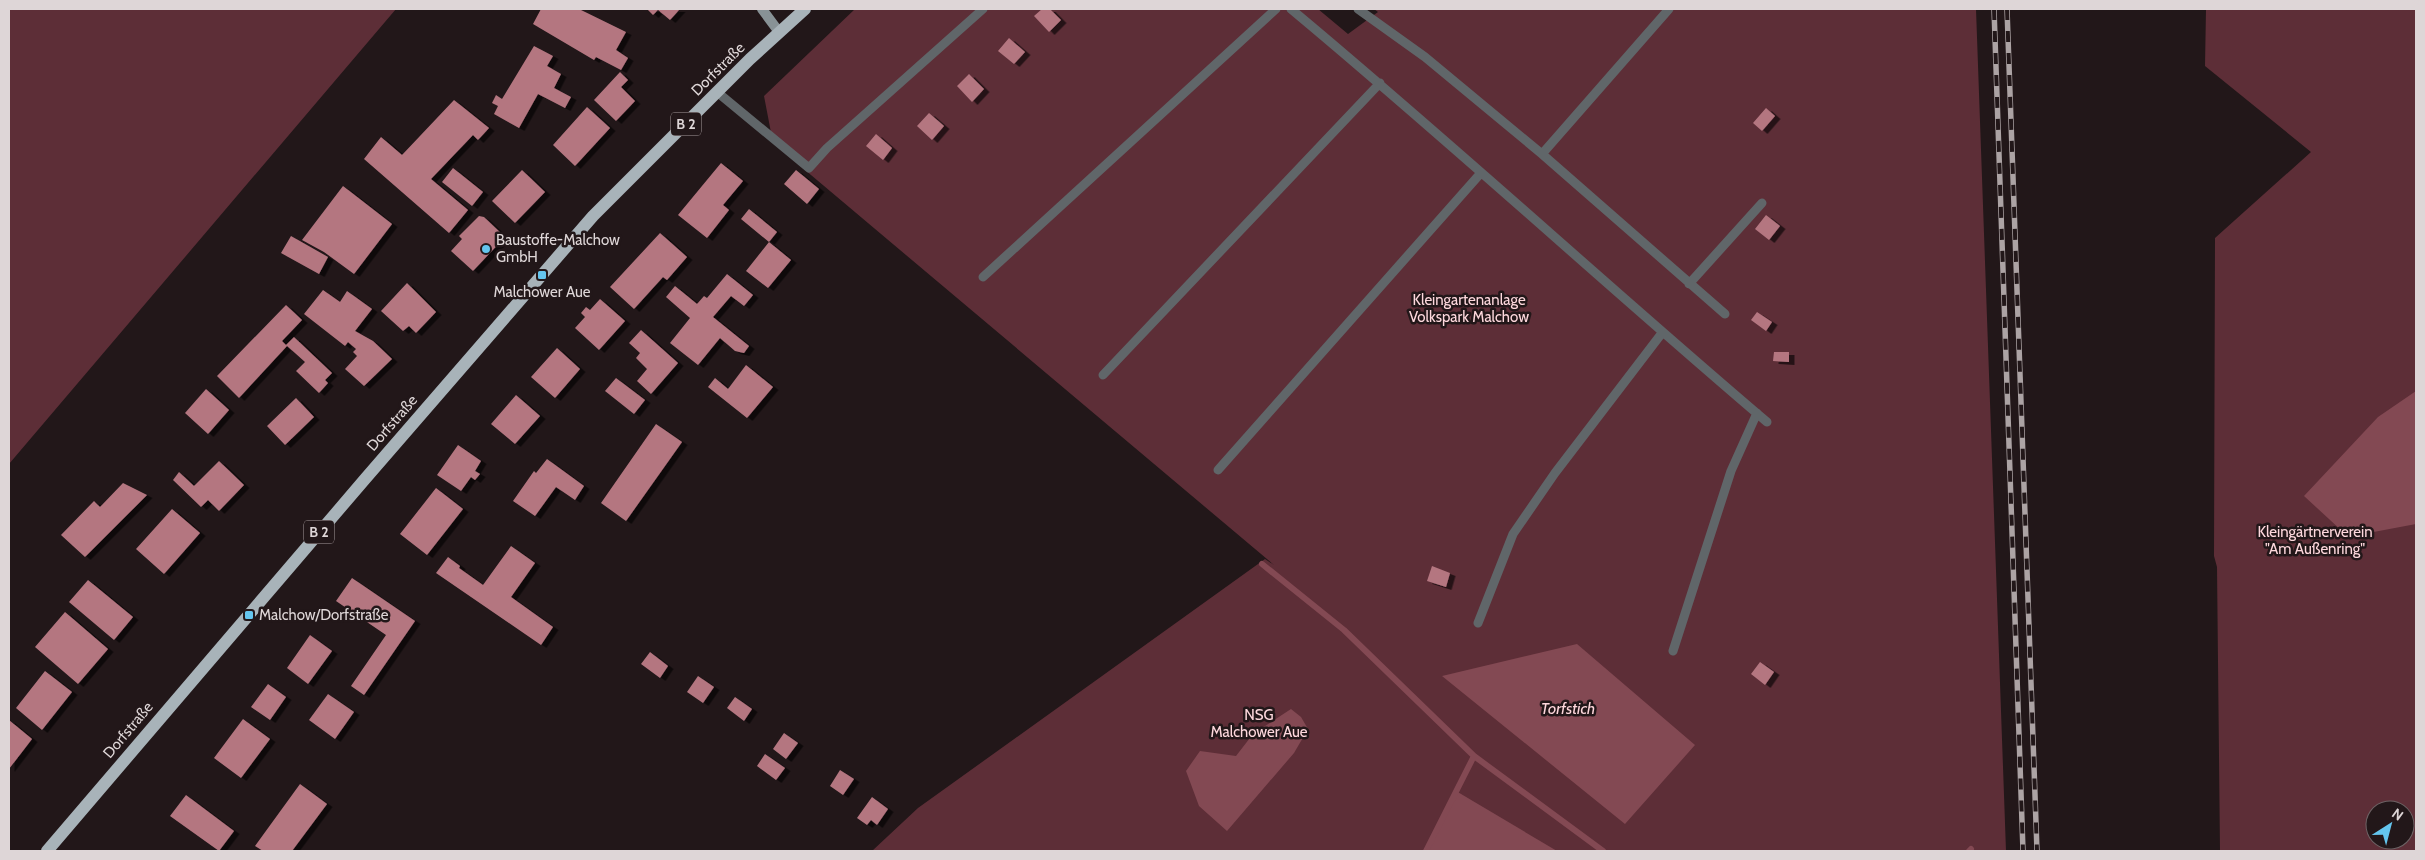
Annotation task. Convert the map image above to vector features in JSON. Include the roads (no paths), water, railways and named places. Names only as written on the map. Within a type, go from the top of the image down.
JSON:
[{"type":"main road","points":[[762,9],[779,32]]},
{"type":"main road","name":"B 2","points":[[779,32],[806,9]]},
{"type":"main road","name":"Dorfstraße","points":[[47,851],[365,479],[613,194],[779,32]]},
{"type":"lane","points":[[718,92],[809,168],[827,148],[983,9]]},
{"type":"lane","points":[[984,277],[1276,9]]},
{"type":"lane","points":[[1291,9],[1380,83],[1480,174],[1767,422]]},
{"type":"lane","points":[[1358,9],[1371,11],[1542,154],[1725,314]]},
{"type":"lane","points":[[1542,154],[1669,9]]},
{"type":"lane","points":[[1103,375],[1380,83]]},
{"type":"lane","points":[[1218,470],[1480,174]]},
{"type":"lane","points":[[1689,284],[1762,203]]},
{"type":"lane","points":[[1478,623],[1513,534],[1555,473],[1662,333]]},
{"type":"lane","points":[[1673,651],[1730,471],[1757,413]]},
{"type":"water","points":[[2416,391],[2416,524],[2363,534],[2342,531],[2304,496],[2378,417]]},
{"type":"water","name":"Torfstich","points":[[1577,644],[1695,745],[1625,824],[1442,676]]},
{"type":"water","points":[[1291,709],[1301,717],[1308,729],[1294,753],[1227,831],[1199,806],[1186,771],[1200,751],[1236,756],[1253,734]]},
{"type":"water","points":[[1456,791],[1557,851],[1426,851]]},
{"type":"waterway","points":[[1262,564],[1344,630],[1474,756],[1603,851]]},
{"type":"waterway","points":[[1426,851],[1474,756]]},
{"type":"railway","points":[[1994,9],[2023,851]]},
{"type":"railway","points":[[2007,9],[2037,851]]},
{"type":"place","name":"Baustoffe-Malchow GmbH","points":[[486,249]]},
{"type":"place","name":"Malchower Aue","points":[[542,275]]},
{"type":"place","name":"Malchow/Dorfstraße","points":[[249,615]]},
{"type":"park label","name":"Kleingartenanlage Volkspark Malchow","points":[[1469,308]]},
{"type":"park label","name":"Kleingärtnerverein \"Am Außenring\"","points":[[2315,540]]},
{"type":"park label","name":"NSG Malchower Aue","points":[[1259,724]]}]
